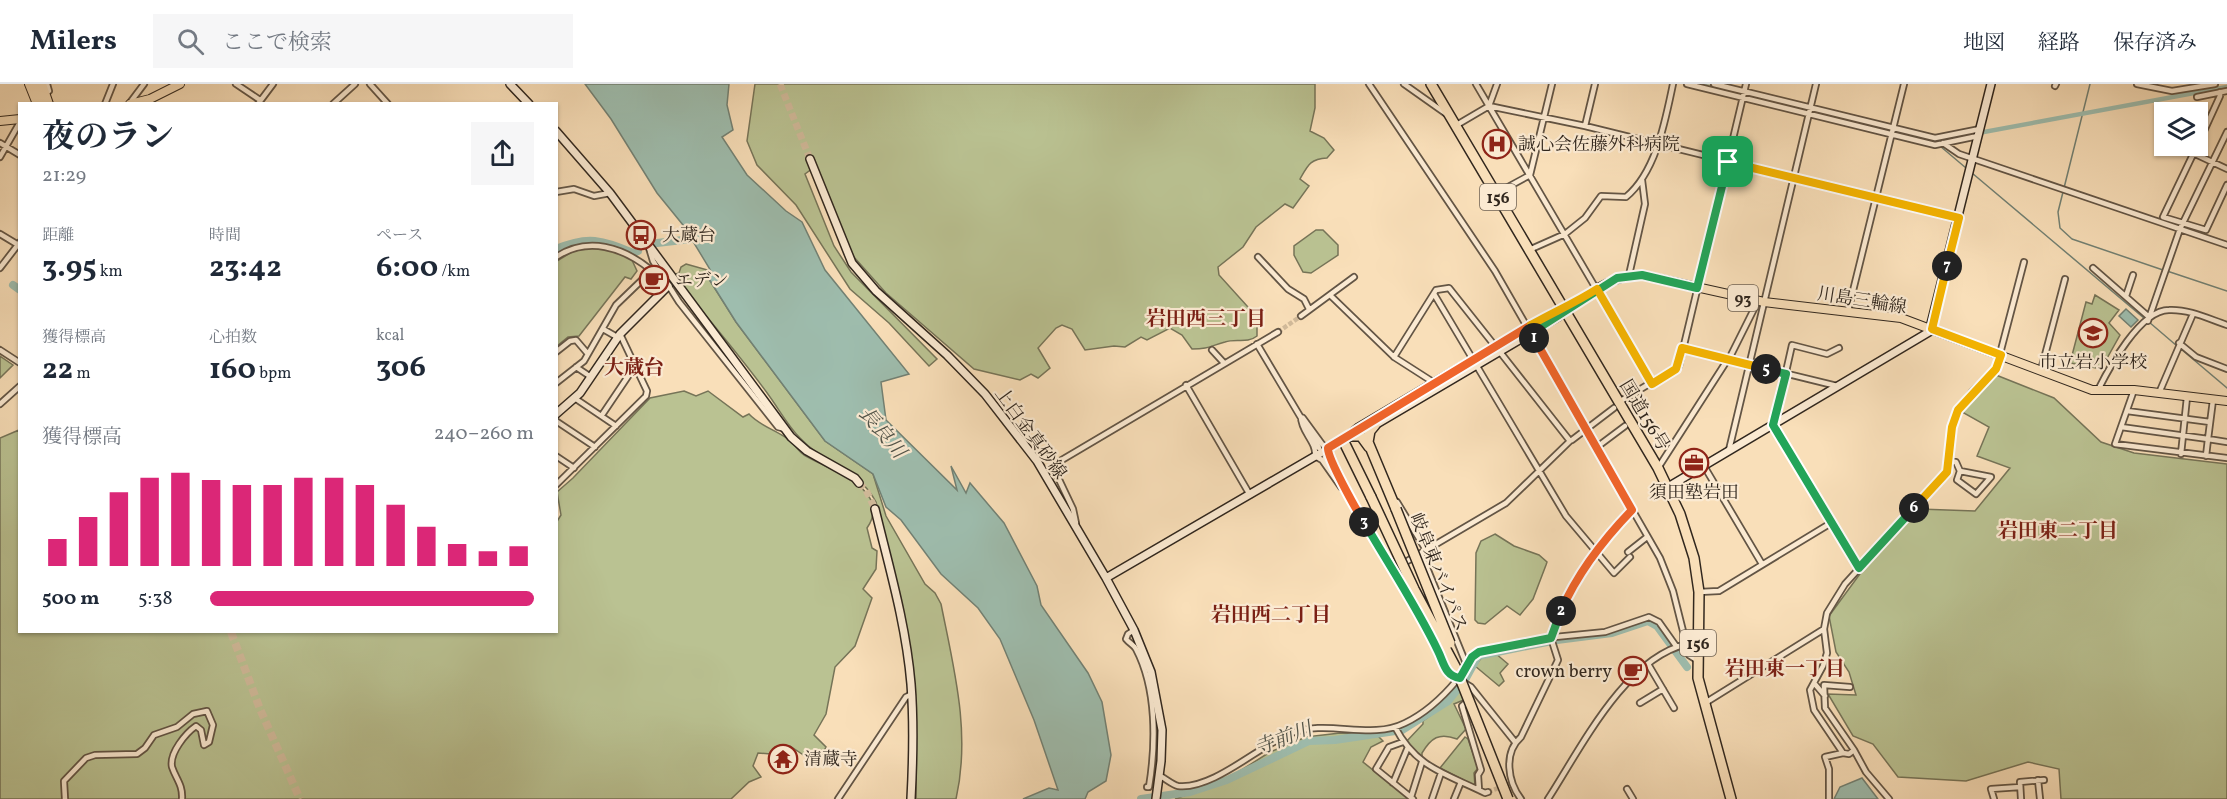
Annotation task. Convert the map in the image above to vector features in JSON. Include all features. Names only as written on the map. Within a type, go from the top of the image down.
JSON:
[{"type":"highway","name":"国道156号","points":[[1431,84],[1564,310],[1616,405],[1668,487],[1694,558],[1699,592],[1697,660],[1705,703],[1731,799]]},
{"type":"highway","points":[[1371,449],[1369,434],[1375,425]]},
{"type":"highway","points":[[1346,438],[1361,436],[1371,449]]},
{"type":"highway","name":"岐阜東バイパス","points":[[1346,438],[1409,579],[1456,668],[1510,799]]},
{"type":"highway","name":"岐阜東バイパス","points":[[1371,449],[1399,508],[1510,799]]},
{"type":"main road","points":[[27,84],[36,100]]},
{"type":"main road","points":[[35,84],[43,102]]},
{"type":"main road","points":[[42,84],[49,102]]},
{"type":"main road","points":[[138,102],[150,99],[180,84]]},
{"type":"main road","points":[[0,121],[18,120]]},
{"type":"main road","points":[[1564,310],[1597,289],[1629,275]]},
{"type":"main road","name":"川島三輪線","points":[[1629,275],[1642,275],[1761,301],[1900,318],[2097,391],[2134,390],[2227,401]]},
{"type":"street","points":[[46,93],[49,92],[47,84]]},
{"type":"street","points":[[106,102],[114,84]]},
{"type":"street","points":[[131,102],[144,84]]},
{"type":"street","points":[[236,84],[259,102],[273,84]]},
{"type":"street","points":[[345,84],[350,89]]},
{"type":"street","points":[[335,102],[356,84]]},
{"type":"street","points":[[370,84],[386,102]]},
{"type":"street","points":[[510,84],[527,102]]},
{"type":"street","points":[[1369,84],[1473,237],[1597,447],[1670,579],[1689,655],[1697,660]]},
{"type":"street","points":[[1404,84],[1450,116]]},
{"type":"street","points":[[1476,84],[1652,384]]},
{"type":"street","points":[[1455,126],[1489,106],[1497,84]]},
{"type":"street","points":[[1496,194],[1530,176],[1552,84]]},
{"type":"street","points":[[1585,126],[1595,84]]},
{"type":"street","points":[[1529,250],[1565,234],[1585,218],[1601,196],[1626,197],[1642,180],[1657,144],[1673,84]]},
{"type":"street","points":[[1687,84],[1935,145],[1979,133]]},
{"type":"street","points":[[1714,84],[1935,138],[1979,133]]},
{"type":"street","points":[[1572,440],[1616,405],[1676,369],[1746,84]]},
{"type":"street","points":[[1729,450],[1761,301],[1816,84]]},
{"type":"street","points":[[1848,311],[1904,84]]},
{"type":"street","points":[[1668,487],[1916,341],[1932,329],[1991,84]]},
{"type":"street","points":[[2138,84],[2164,90],[2215,84]]},
{"type":"street","points":[[137,92],[156,102]]},
{"type":"street","points":[[2197,97],[2227,93]]},
{"type":"street","points":[[2208,121],[2220,94]]},
{"type":"street","points":[[1489,106],[1585,126],[1959,218]]},
{"type":"street","points":[[0,157],[18,124]]},
{"type":"street","points":[[2148,319],[2181,226],[2227,132]]},
{"type":"street","points":[[558,133],[610,193],[786,429],[807,451],[855,478],[858,483]]},
{"type":"street","points":[[0,143],[18,154]]},
{"type":"street","points":[[1943,143],[1959,154],[2130,212],[2181,226],[2206,230],[2227,185]]},
{"type":"street","points":[[2192,156],[2163,217],[2227,245]]},
{"type":"street","points":[[2199,156],[2227,169]]},
{"type":"street","name":"上白金真砂線","points":[[810,159],[852,263],[876,291],[939,347],[985,394],[1038,460],[1106,578],[1134,630],[1151,672],[1161,722],[1161,761],[1156,799]]},
{"type":"street","points":[[1629,275],[1645,204],[1642,180]]},
{"type":"street","points":[[558,192],[574,189],[594,196],[610,193]]},
{"type":"street","points":[[0,234],[18,244]]},
{"type":"street","points":[[558,256],[575,247],[597,245],[621,252],[651,270],[616,305],[588,354],[576,368],[558,382]]},
{"type":"street","points":[[0,268],[18,246]]},
{"type":"street","points":[[648,246],[653,261],[668,286],[778,427],[786,429]]},
{"type":"street","points":[[1258,257],[1288,289],[1304,299],[1309,309]]},
{"type":"street","points":[[1843,753],[1814,710],[1810,690],[1827,653],[1824,629],[1831,603],[1859,568],[1944,477],[1952,427],[1958,410],[1996,369],[2024,262]]},
{"type":"street","points":[[2093,268],[2126,296],[2148,319]]},
{"type":"street","points":[[2126,296],[2133,275]]},
{"type":"street","points":[[1301,316],[1354,277]]},
{"type":"street","points":[[644,278],[661,294]]},
{"type":"street","points":[[2041,370],[2065,279]]},
{"type":"street","points":[[558,412],[576,399],[618,335],[668,286]]},
{"type":"street","points":[[1392,570],[1506,503],[1570,441],[1449,288],[1436,290],[1394,357]]},
{"type":"street","points":[[1434,294],[1566,516],[1595,553],[1614,573],[1647,537]]},
{"type":"street","points":[[1331,296],[1394,357],[1433,382]]},
{"type":"street","points":[[1658,468],[1728,359],[1761,301]]},
{"type":"street","points":[[2097,391],[2121,347],[2148,319],[2168,309],[2193,314],[2227,326]]},
{"type":"street","points":[[1346,438],[1375,425],[1474,362],[1564,310]]},
{"type":"street","points":[[2159,393],[2193,314]]},
{"type":"street","points":[[558,483],[646,396],[647,392],[618,335],[603,328]]},
{"type":"street","points":[[1077,528],[1073,509],[1054,469],[1055,464],[1278,332]]},
{"type":"street","points":[[558,350],[570,341],[576,340],[588,354]]},
{"type":"street","points":[[2180,343],[2196,357],[2227,369]]},
{"type":"street","points":[[1257,344],[1319,448]]},
{"type":"street","points":[[1839,348],[1827,354],[1792,345],[1773,425],[1859,568]]},
{"type":"street","points":[[1682,348],[1837,387]]},
{"type":"street","points":[[0,350],[18,362]]},
{"type":"street","points":[[1212,350],[1224,363]]},
{"type":"street","points":[[1106,578],[1346,438],[1433,382],[1474,362]]},
{"type":"street","points":[[602,415],[635,366]]},
{"type":"street","points":[[576,368],[591,377]]},
{"type":"street","points":[[1186,385],[1250,495]]},
{"type":"street","points":[[0,404],[18,388]]},
{"type":"street","points":[[2134,390],[2115,444],[2227,458]]},
{"type":"street","points":[[2181,454],[2187,397]]},
{"type":"street","points":[[576,399],[616,426]]},
{"type":"street","points":[[2205,456],[2213,400]]},
{"type":"street","points":[[2127,411],[2210,422]]},
{"type":"street","points":[[1301,417],[1308,422],[1322,444],[1328,448]]},
{"type":"street","points":[[1301,417],[1302,425],[1315,448],[1315,456]]},
{"type":"street","points":[[558,422],[595,447]]},
{"type":"street","points":[[1597,447],[1625,426]]},
{"type":"street","points":[[2121,428],[2227,442]]},
{"type":"street","points":[[1328,448],[1328,454],[1342,479],[1344,488]]},
{"type":"street","points":[[1315,456],[1322,460],[1336,483],[1344,488]]},
{"type":"street","points":[[558,457],[574,468]]},
{"type":"street","points":[[1325,457],[1433,639],[1448,673],[1460,678],[1477,695],[1515,742]]},
{"type":"street","points":[[1948,461],[1956,462],[1960,471],[1957,480],[1976,494],[1992,477],[1960,471]]},
{"type":"street","points":[[1704,466],[1762,564]]},
{"type":"street","points":[[1399,508],[1426,550]]},
{"type":"street","points":[[875,509],[901,614],[912,694],[911,799]]},
{"type":"street","points":[[1521,799],[1511,784],[1508,765],[1515,742],[1521,737],[1558,660],[1551,641],[1571,588],[1595,553],[1632,510]]},
{"type":"street","points":[[1699,592],[1719,591],[1831,523]]},
{"type":"street","points":[[1421,553],[1467,666]]},
{"type":"street","points":[[1162,777],[1178,786],[1197,783],[1214,777],[1290,734],[1307,730],[1335,727],[1371,731],[1397,730],[1441,699],[1460,678],[1474,654],[1479,652],[1605,632],[1649,617],[1659,622],[1676,646]]},
{"type":"street","points":[[1705,703],[1824,629]]},
{"type":"street","points":[[1134,630],[1128,634],[1126,639],[1135,646],[1154,711],[1154,774],[1147,787]]},
{"type":"street","points":[[1548,799],[1626,680],[1676,646],[1687,644]]},
{"type":"street","points":[[1648,664],[1674,708]]},
{"type":"street","points":[[1814,683],[1825,696]]},
{"type":"street","points":[[1850,687],[1824,685],[1825,708],[1866,772],[1889,799]]},
{"type":"street","points":[[1640,703],[1663,689]]},
{"type":"street","points":[[838,799],[906,697],[912,694]]},
{"type":"street","points":[[1477,695],[1462,706],[1481,770],[1478,775],[1479,790]]},
{"type":"street","points":[[65,799],[64,781],[86,758],[94,755],[137,754],[145,748],[154,735],[177,727],[193,714],[207,711],[213,725],[209,742],[204,745],[201,730],[196,726],[173,756],[172,764],[181,784],[182,799]]},
{"type":"street","points":[[1397,730],[1403,742],[1422,762],[1441,773],[1488,792]]},
{"type":"street","points":[[1403,742],[1389,747],[1376,768],[1412,798],[1422,762]]},
{"type":"street","points":[[1393,783],[1407,747]]},
{"type":"street","points":[[1829,799],[1829,769],[1825,757],[1849,754],[1854,750]]},
{"type":"street","points":[[1432,799],[1441,773]]},
{"type":"street","points":[[2038,780],[2040,799]]},
{"type":"street","points":[[2021,799],[2020,782],[2044,780]]},
{"type":"street","points":[[1454,799],[1461,782]]},
{"type":"street","points":[[1994,799],[1991,789],[2020,787]]},
{"type":"street","points":[[1627,789],[1633,799]]},
{"type":"green space","points":[[755,84],[1315,84],[1315,108],[1310,131],[1324,138],[1334,150],[1327,158],[1313,161],[1308,166],[1300,179],[1309,186],[1293,208],[1285,204],[1256,227],[1243,247],[1218,267],[1219,275],[1257,317],[1257,336],[1249,340],[1229,341],[1206,348],[1192,349],[1182,335],[1170,328],[1147,340],[1141,337],[1125,347],[1114,346],[1085,350],[1072,329],[1062,325],[1056,328],[1038,348],[1050,368],[1038,378],[1031,374],[1020,380],[974,369],[886,293],[853,256],[812,169],[805,174],[834,246],[851,272],[937,359],[929,366],[889,323],[850,289],[796,205],[757,165],[747,141]]},
{"type":"green space","points":[[1316,230],[1323,230],[1338,245],[1338,255],[1311,273],[1303,272],[1294,255],[1294,246]]},
{"type":"green space","points":[[601,245],[631,258],[637,271],[631,279],[625,277],[579,336],[568,337],[558,345],[558,260],[580,247]]},
{"type":"green space","points":[[686,264],[711,271],[709,279],[736,322],[825,441],[873,474],[886,516],[925,584],[935,593],[941,604],[959,701],[961,725],[962,750],[956,799],[916,799],[916,709],[911,655],[876,502],[860,481],[810,447],[792,428],[747,366],[673,275],[679,273],[681,267]]},
{"type":"green space","points":[[2095,295],[2119,310],[2109,323],[2120,335],[2101,369],[2070,363],[2086,302],[2092,304]]},
{"type":"green space","points":[[0,356],[13,365],[0,378]]},
{"type":"green space","points":[[1996,375],[2054,398],[2101,442],[2134,453],[2227,464],[2227,799],[2061,799],[2059,769],[2028,762],[1966,781],[1898,777],[1873,744],[1853,736],[1828,694],[1856,695],[1849,672],[1836,652],[1829,616],[1901,518],[1919,509],[1975,511],[2010,468],[1977,456],[1989,427],[1962,412],[1964,407]]},
{"type":"green space","points":[[684,391],[696,396],[708,391],[743,417],[749,414],[758,422],[788,439],[804,455],[854,482],[865,491],[872,502],[873,514],[867,528],[872,548],[877,551],[876,569],[863,589],[872,598],[855,646],[835,667],[826,714],[814,735],[826,747],[820,758],[817,755],[811,760],[790,746],[771,754],[758,753],[753,766],[761,777],[749,782],[731,799],[0,799],[0,438],[18,430],[18,633],[558,633],[558,520],[561,515],[558,491],[650,398]]},
{"type":"green space","points":[[1495,534],[1514,546],[1539,555],[1547,562],[1533,599],[1520,615],[1507,606],[1485,624],[1478,623],[1475,620],[1476,553],[1481,541]]},
{"type":"green space","points":[[1495,653],[1508,664],[1500,673],[1504,681],[1499,686],[1475,666],[1482,657]]},
{"type":"green space","points":[[1461,687],[1466,699],[1454,704],[1466,729],[1457,739],[1440,736],[1432,740],[1422,753],[1422,760],[1405,743],[1423,724],[1423,721],[1450,701]]},
{"type":"green space","points":[[1340,733],[1378,736],[1383,741],[1371,747],[1363,762],[1409,799],[1175,799],[1224,781],[1270,752],[1306,737]]},
{"type":"green space","points":[[1465,737],[1468,739],[1478,768],[1474,773],[1475,786],[1440,768]]},
{"type":"water","name":"長良川","points":[[585,84],[729,84],[727,105],[733,130],[722,137],[747,175],[786,211],[802,222],[825,270],[909,374],[881,382],[886,420],[957,490],[951,466],[966,493],[970,483],[1004,523],[1037,586],[1041,605],[1088,673],[1102,702],[1111,755],[1106,781],[1088,792],[1085,799],[1023,799],[1049,788],[1058,790],[1034,720],[1000,639],[978,608],[941,574],[901,520],[886,507],[873,474],[825,441],[736,322],[709,279],[711,271],[683,225],[657,193],[611,119]]},
{"type":"water","points":[[2126,309],[2138,320],[2131,327],[2119,316]]},
{"type":"water","points":[[1862,778],[1878,799],[1834,799],[1840,787]]},
{"type":"waterway","points":[[1697,84],[1935,141],[2227,87]]},
{"type":"waterway","points":[[2090,84],[2058,212],[2060,228],[2072,239],[2163,270]]},
{"type":"waterway","points":[[1940,146],[1966,168]]},
{"type":"waterway","points":[[1972,173],[2145,319]]},
{"type":"waterway","points":[[657,243],[700,238]]},
{"type":"waterway","points":[[558,248],[577,242],[595,241],[633,253],[638,251]]},
{"type":"waterway","points":[[2167,271],[2227,291]]},
{"type":"waterway","points":[[13,285],[18,289]]},
{"type":"waterway","points":[[2149,322],[2177,346]]},
{"type":"waterway","points":[[2181,349],[2227,388]]},
{"type":"waterway","name":"寺前川","points":[[1466,678],[1478,656],[1557,640],[1612,633],[1648,621],[1657,626],[1687,667]]},
{"type":"waterway","name":"寺前川","points":[[1141,799],[1190,792],[1227,780],[1309,741],[1335,740],[1402,730],[1448,701],[1461,685]]},
{"type":"tunnel","points":[[780,84],[810,159]]},
{"type":"tunnel","points":[[1278,332],[1301,316]]},
{"type":"tunnel","points":[[859,483],[866,490],[875,509]]},
{"type":"tunnel","points":[[231,633],[260,709],[300,799]]},
{"type":"tunnel","points":[[1488,792],[1509,784]]},
{"type":"place","name":"誠心会佐藤外科病院","points":[[1497,144]]},
{"type":"place","name":"大蔵台","points":[[641,235]]},
{"type":"place","name":"エデン","points":[[654,280]]},
{"type":"place","name":"市立岩小学校","points":[[2093,333]]},
{"type":"place","name":"須田塾岩田","points":[[1694,463]]},
{"type":"place","name":"crown berry","points":[[1633,671]]},
{"type":"place","name":"清蔵寺","points":[[783,759]]},
{"type":"district","name":"岩田西三丁目","points":[[1206,318]]},
{"type":"district","name":"大蔵台","points":[[634,367]]},
{"type":"district","name":"岩田東二丁目","points":[[2058,530]]},
{"type":"district","name":"岩田西二丁目","points":[[1271,614]]},
{"type":"district","name":"岩田東一丁目","points":[[1785,668]]},
{"type":"route","points":[[1728,162],[1697,288],[1642,275],[1617,278],[1609,281],[1564,310],[1558,317],[1531,333],[1632,510],[1600,544],[1571,588],[1551,638],[1479,652],[1474,654],[1460,678],[1453,677],[1445,669],[1433,639],[1344,488],[1343,481],[1328,454],[1328,448],[1433,382],[1554,312],[1564,310],[1597,289],[1652,384],[1679,366],[1682,348],[1786,374],[1773,425],[1859,568],[1947,472],[1952,427],[1958,410],[1982,381],[1996,369],[2001,355],[1932,329],[1959,218],[1728,162]]}]
